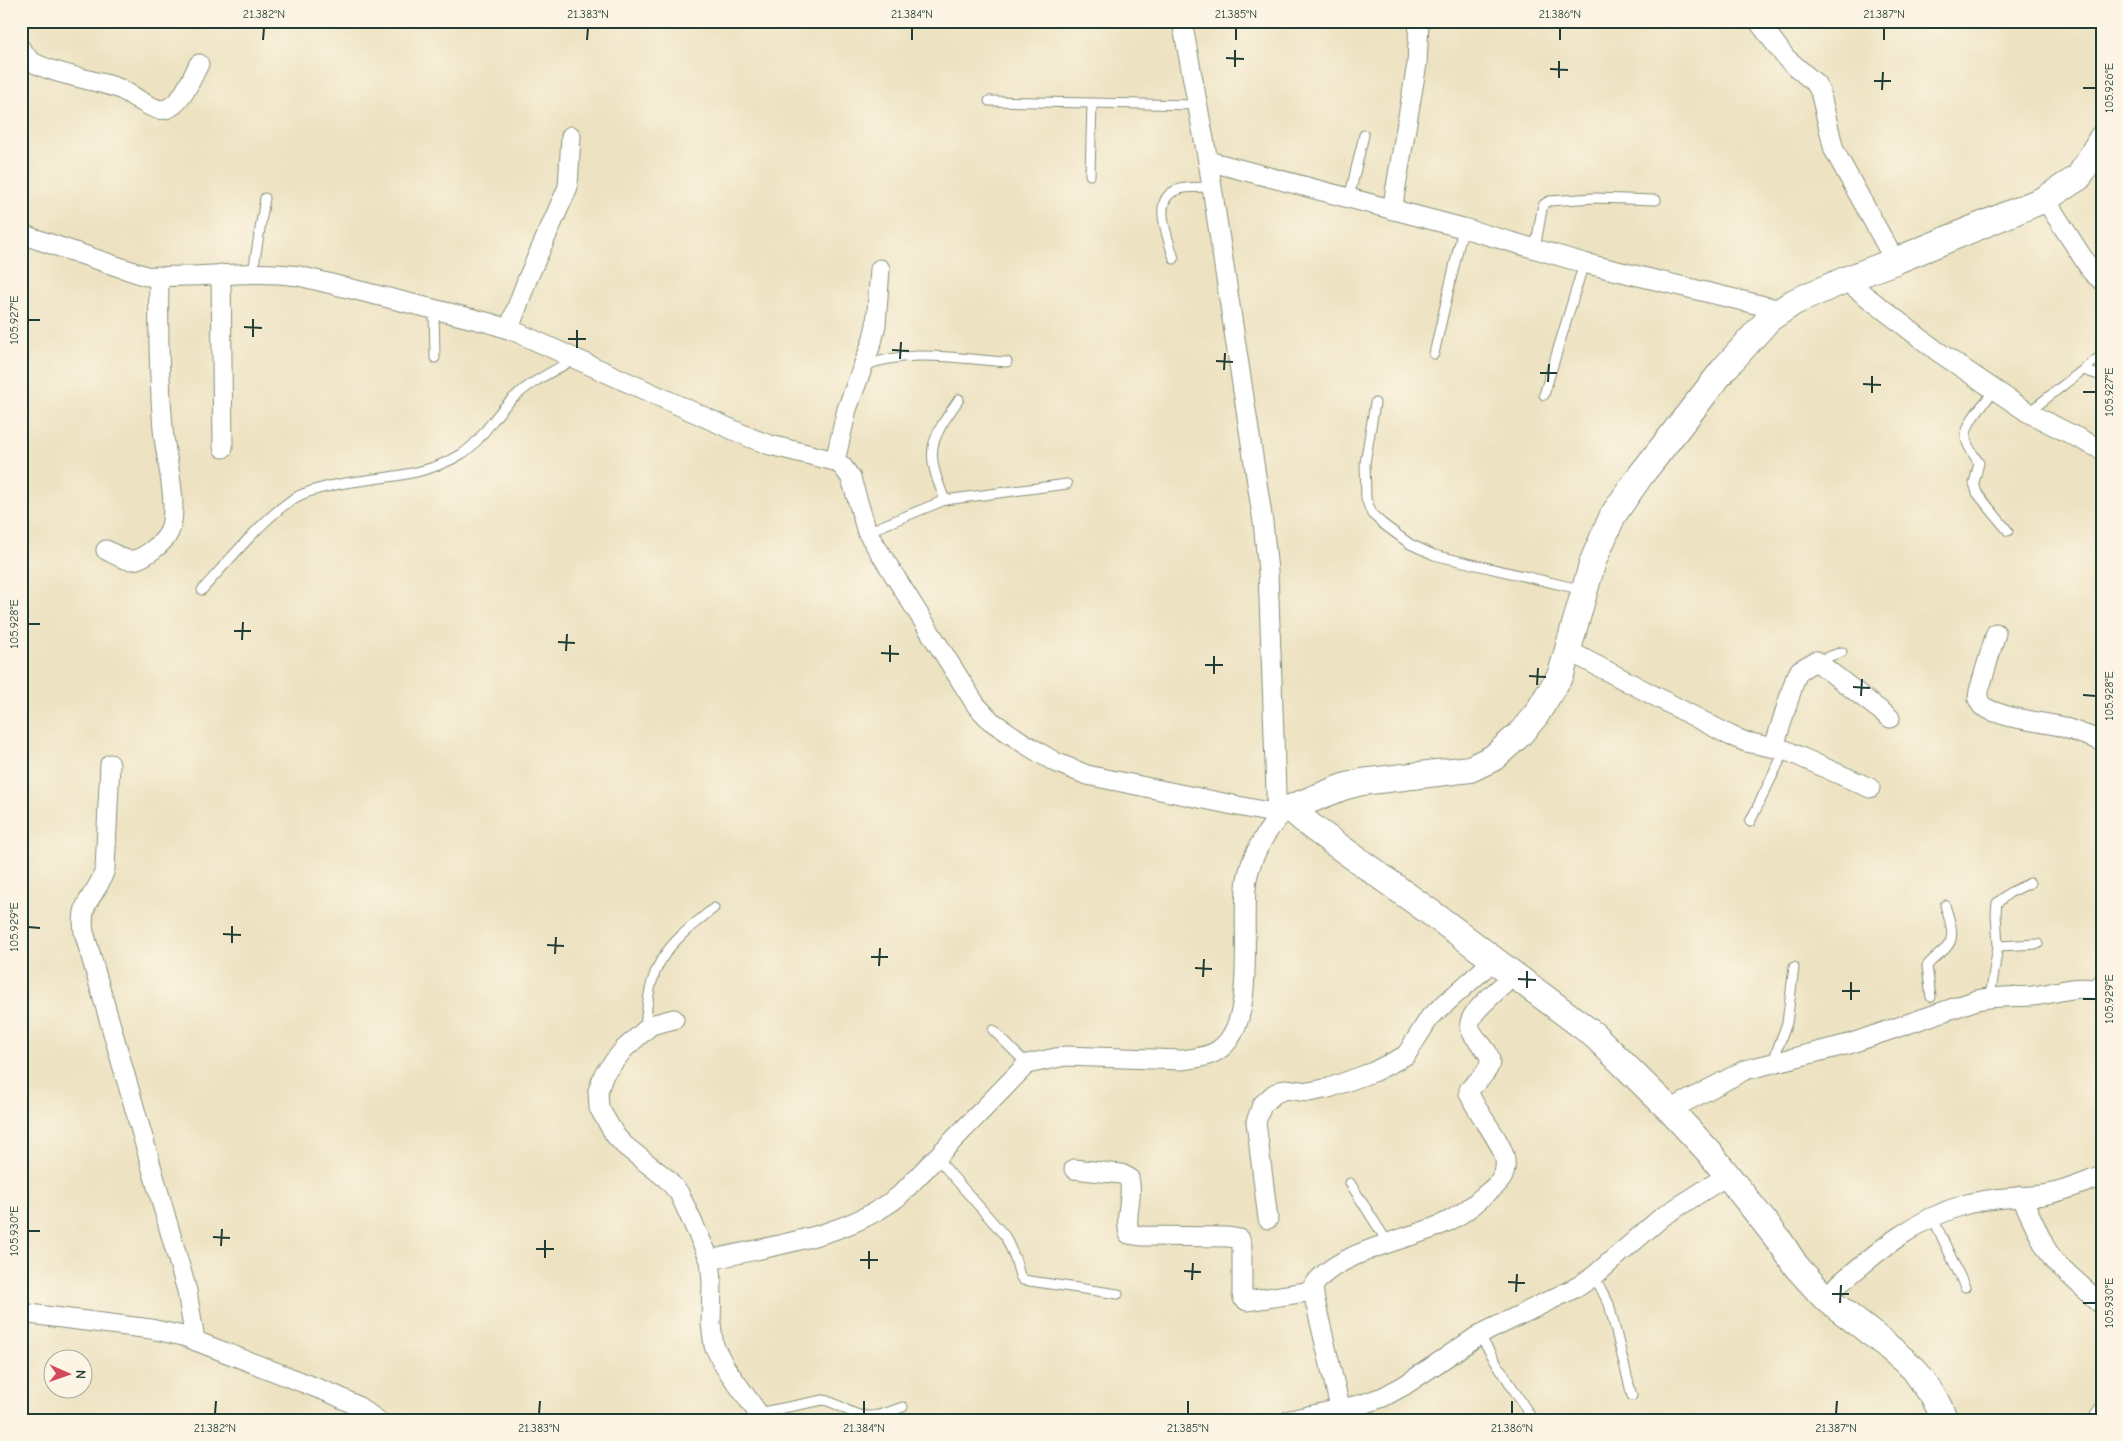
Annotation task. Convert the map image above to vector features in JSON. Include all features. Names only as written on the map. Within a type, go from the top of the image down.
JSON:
[{"type":"street","points":[[1182,21],[1208,161],[1264,532],[1268,571],[1281,814]]},
{"type":"street","points":[[1392,210],[1417,64],[1419,21]]},
{"type":"street","points":[[1758,21],[1786,58],[1816,84],[1820,91],[1834,150],[1896,261]]},
{"type":"street","points":[[21,49],[29,60],[40,66],[122,90],[158,110],[167,109],[177,103],[199,64]]},
{"type":"street","points":[[508,329],[527,280],[568,187],[571,136]]},
{"type":"street","points":[[710,1260],[828,1232],[876,1212],[892,1202],[1028,1064],[1065,1056],[1182,1060],[1201,1057],[1221,1048],[1236,1029],[1243,1005],[1247,880],[1257,850],[1281,814],[1342,787],[1362,782],[1470,769],[1493,758],[1519,735],[1536,715],[1561,674],[1593,561],[1613,515],[1640,476],[1752,336],[1781,310],[1794,302],[2045,199],[2079,176],[2102,138]]},
{"type":"street","points":[[1208,161],[1463,228],[1584,263],[1781,310]]},
{"type":"street","points":[[2045,199],[2092,272],[2102,281]]},
{"type":"street","points":[[21,234],[146,276],[253,272],[299,276],[508,329],[751,438],[770,445],[835,461],[844,467],[852,478],[867,532],[976,705],[991,721],[1055,762],[1087,775],[1281,814],[1312,828],[1504,967],[1594,1035],[1670,1110],[1728,1175],[1781,1243],[1796,1266],[1824,1297],[1914,1369],[1936,1399],[1944,1420]]},
{"type":"street","points":[[835,461],[843,423],[864,366],[876,325],[880,269]]},
{"type":"street","points":[[221,274],[223,448]]},
{"type":"street","points":[[106,550],[130,561],[143,558],[169,532],[172,496],[163,432],[158,337],[159,276]]},
{"type":"street","points":[[1845,280],[1937,351],[1995,390],[2029,412],[2102,450]]},
{"type":"street","points":[[1996,633],[1979,691],[1978,699],[1982,706],[2010,717],[2060,726],[2102,741]]},
{"type":"street","points":[[1569,651],[1731,736],[1746,742],[1780,749],[1870,788]]},
{"type":"street","points":[[1780,749],[1795,680],[1800,670],[1816,661],[1890,718]]},
{"type":"street","points":[[110,764],[106,870],[102,882],[86,904],[82,918],[84,932],[187,1291],[189,1338]]},
{"type":"street","points":[[1268,1219],[1256,1122],[1262,1105],[1274,1094],[1285,1088],[1309,1092],[1329,1088],[1396,1062],[1406,1054],[1430,1017],[1504,967]]},
{"type":"street","points":[[1342,1414],[1313,1291],[1315,1283],[1322,1276],[1348,1259],[1440,1225],[1471,1207],[1503,1179],[1506,1170],[1504,1153],[1469,1094],[1469,1090],[1490,1065],[1488,1055],[1470,1029],[1470,1020],[1504,967]]},
{"type":"street","points":[[1670,1110],[1745,1070],[1849,1044],[1934,1006],[1990,997],[2032,996],[2098,985]]},
{"type":"street","points":[[674,1019],[651,1024],[624,1049],[604,1074],[598,1091],[599,1108],[615,1135],[624,1145],[667,1179],[679,1193],[710,1260],[712,1282],[711,1324],[714,1346],[725,1368],[761,1416]]},
{"type":"street","points":[[1074,1169],[1113,1173],[1128,1178],[1131,1187],[1129,1234],[1143,1236],[1228,1236],[1240,1239],[1242,1245],[1242,1294],[1243,1298],[1247,1301],[1313,1291]]},
{"type":"street","points":[[1290,1420],[1342,1414],[1384,1397],[1479,1335],[1579,1286],[1594,1276],[1662,1217],[1728,1175]]},
{"type":"street","points":[[1824,1297],[1902,1233],[1932,1216],[1964,1204],[2060,1191],[2102,1176]]},
{"type":"street","points":[[2021,1196],[2044,1245],[2054,1260],[2102,1304]]},
{"type":"street","points":[[21,1313],[151,1329],[189,1338],[335,1395],[359,1407],[377,1420]]},
{"type":"lane","points":[[989,101],[1198,105]]},
{"type":"lane","points":[[1090,174],[1092,103]]},
{"type":"lane","points":[[1349,198],[1364,135]]},
{"type":"lane","points":[[1174,259],[1162,211],[1163,202],[1167,195],[1178,189],[1212,187]]},
{"type":"lane","points":[[253,272],[265,198]]},
{"type":"lane","points":[[1535,249],[1542,209],[1549,201],[1594,198],[1656,200]]},
{"type":"lane","points":[[1434,354],[1463,228]]},
{"type":"lane","points":[[1544,395],[1584,263]]},
{"type":"lane","points":[[434,310],[435,358]]},
{"type":"lane","points":[[864,366],[880,359],[917,355],[1007,362]]},
{"type":"lane","points":[[2029,412],[2102,355]]},
{"type":"lane","points":[[202,590],[280,508],[302,494],[350,483],[421,473],[444,464],[463,454],[488,428],[506,405],[537,379],[575,358]]},
{"type":"lane","points":[[2083,370],[2102,376]]},
{"type":"lane","points":[[1995,390],[1970,423],[1966,438],[1979,463],[1974,484],[1977,493],[2008,531]]},
{"type":"lane","points":[[945,500],[934,467],[933,448],[937,435],[959,399]]},
{"type":"lane","points":[[1375,403],[1365,462],[1366,499],[1372,514],[1383,524],[1410,544],[1434,555],[1585,590]]},
{"type":"lane","points":[[867,532],[945,500],[1067,484]]},
{"type":"lane","points":[[1816,661],[1842,652]]},
{"type":"lane","points":[[1750,822],[1780,749]]},
{"type":"lane","points":[[1990,997],[1998,946],[1997,903],[2009,893],[2030,883]]},
{"type":"lane","points":[[1934,1006],[1927,966],[1951,942],[1952,935],[1945,905]]},
{"type":"lane","points":[[645,1030],[646,999],[655,971],[666,951],[681,934],[714,908]]},
{"type":"lane","points":[[1998,946],[2038,944]]},
{"type":"lane","points":[[1773,1062],[1787,1023],[1794,967]]},
{"type":"lane","points":[[993,1030],[1028,1064]]},
{"type":"lane","points":[[936,1158],[1005,1236],[1016,1258],[1020,1276],[1023,1280],[1118,1294]]},
{"type":"lane","points":[[1350,1183],[1388,1244]]},
{"type":"lane","points":[[1932,1216],[1965,1287]]},
{"type":"lane","points":[[1594,1276],[1609,1304],[1632,1396]]},
{"type":"lane","points":[[1479,1335],[1533,1420]]},
{"type":"lane","points":[[761,1416],[823,1400],[832,1402],[855,1414],[867,1417],[880,1415],[903,1407]]},
{"type":"lane","points":[[2092,1420],[2102,1405]]}]
